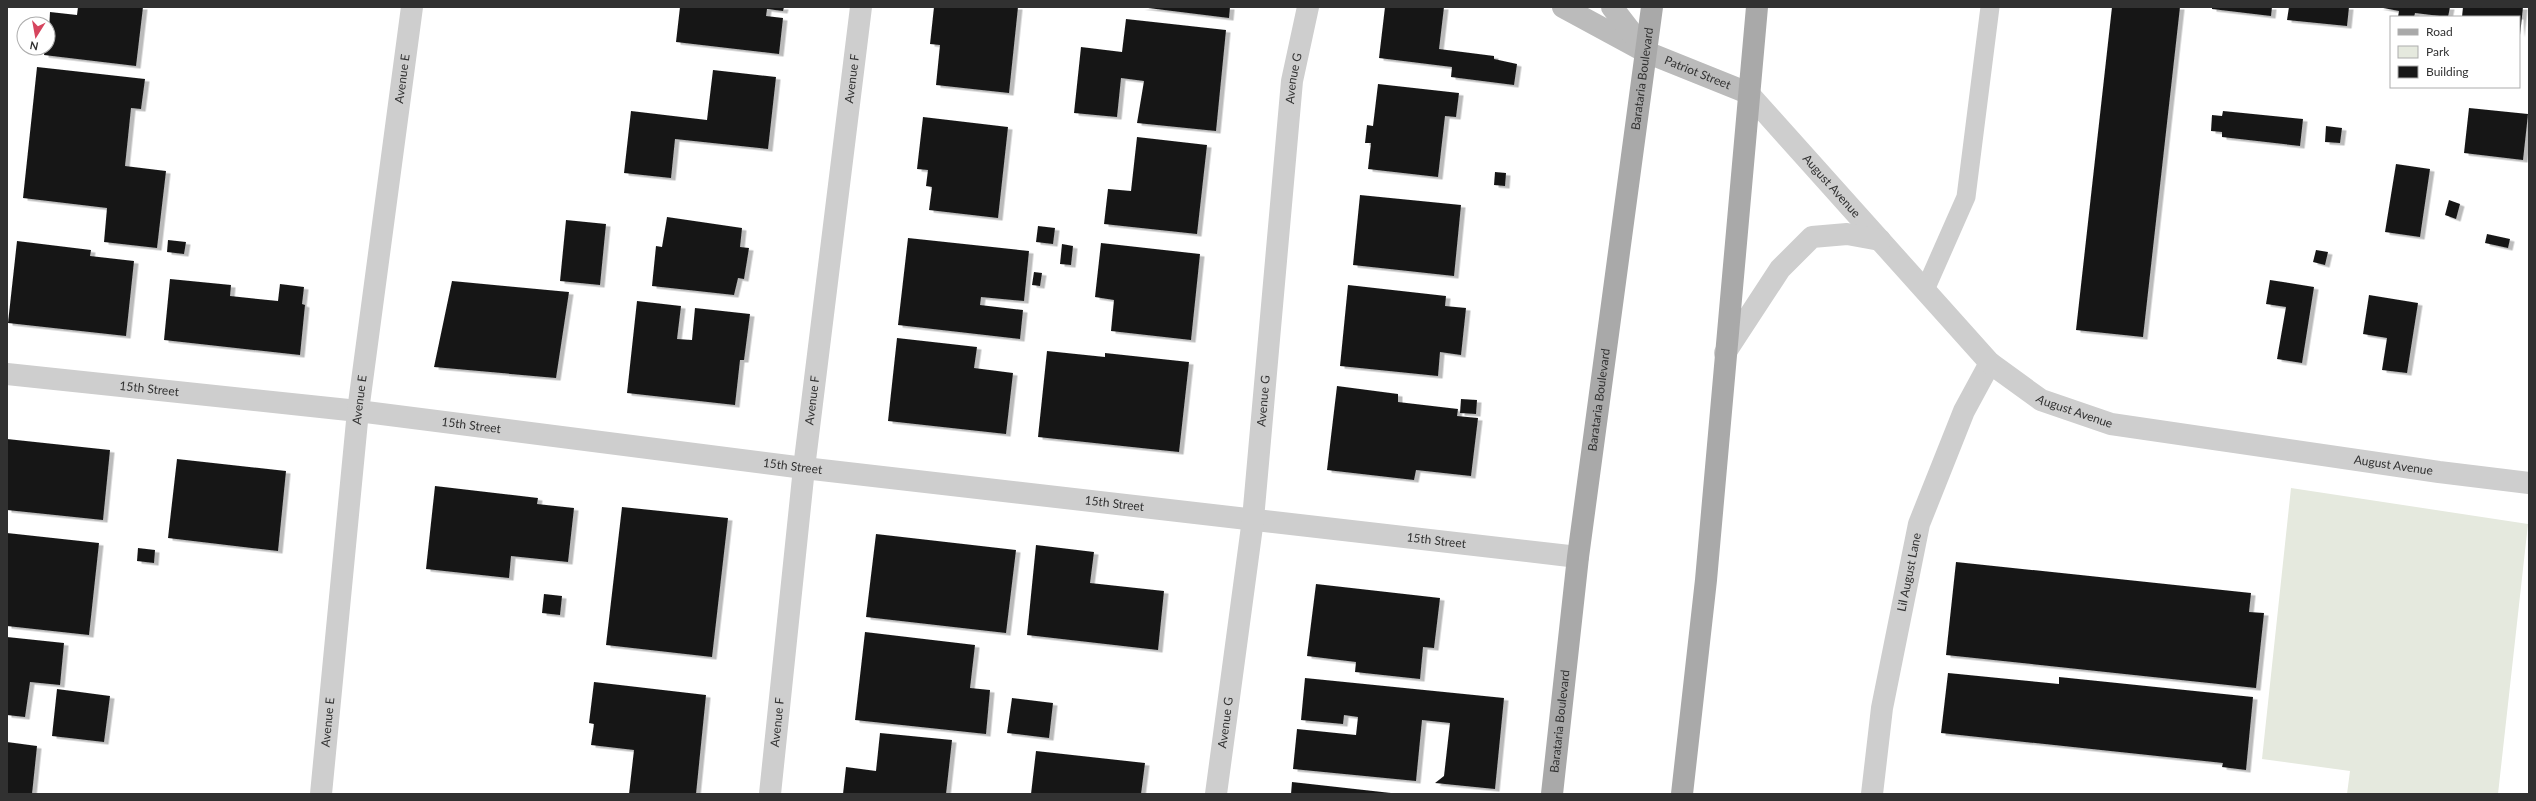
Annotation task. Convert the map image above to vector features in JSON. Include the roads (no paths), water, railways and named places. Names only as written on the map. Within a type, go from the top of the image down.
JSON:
[{"type":"main road","name":"Patriot Street","points":[[1563,7],[1646,52],[1748,93]]},
{"type":"main road","points":[[1612,7],[1646,52]]},
{"type":"main road","name":"Barataria Boulevard","points":[[1552,794],[1578,557],[1652,7]]},
{"type":"main road","points":[[1682,794],[1706,580],[1748,93],[1757,7]]},
{"type":"street","name":"Avenue E","points":[[321,794],[358,411],[412,7]]},
{"type":"street","name":"Avenue F","points":[[770,794],[804,468],[861,7]]},
{"type":"street","name":"Avenue G","points":[[1216,794],[1253,519],[1292,82],[1308,7]]},
{"type":"street","name":"August Avenue","points":[[1748,93],[1990,363],[2041,400],[2111,424],[2439,472],[2529,483]]},
{"type":"street","points":[[1725,353],[1780,269],[1812,237],[1846,234],[1880,240]]},
{"type":"street","name":"Lil August Lane","points":[[1872,794],[1882,708],[1919,524],[1964,411],[1990,363]]},
{"type":"street","name":"15th Street","points":[[7,374],[358,411],[804,468],[1578,557]]},
{"type":"lane","points":[[1925,290],[1966,197],[1990,7]]}]
